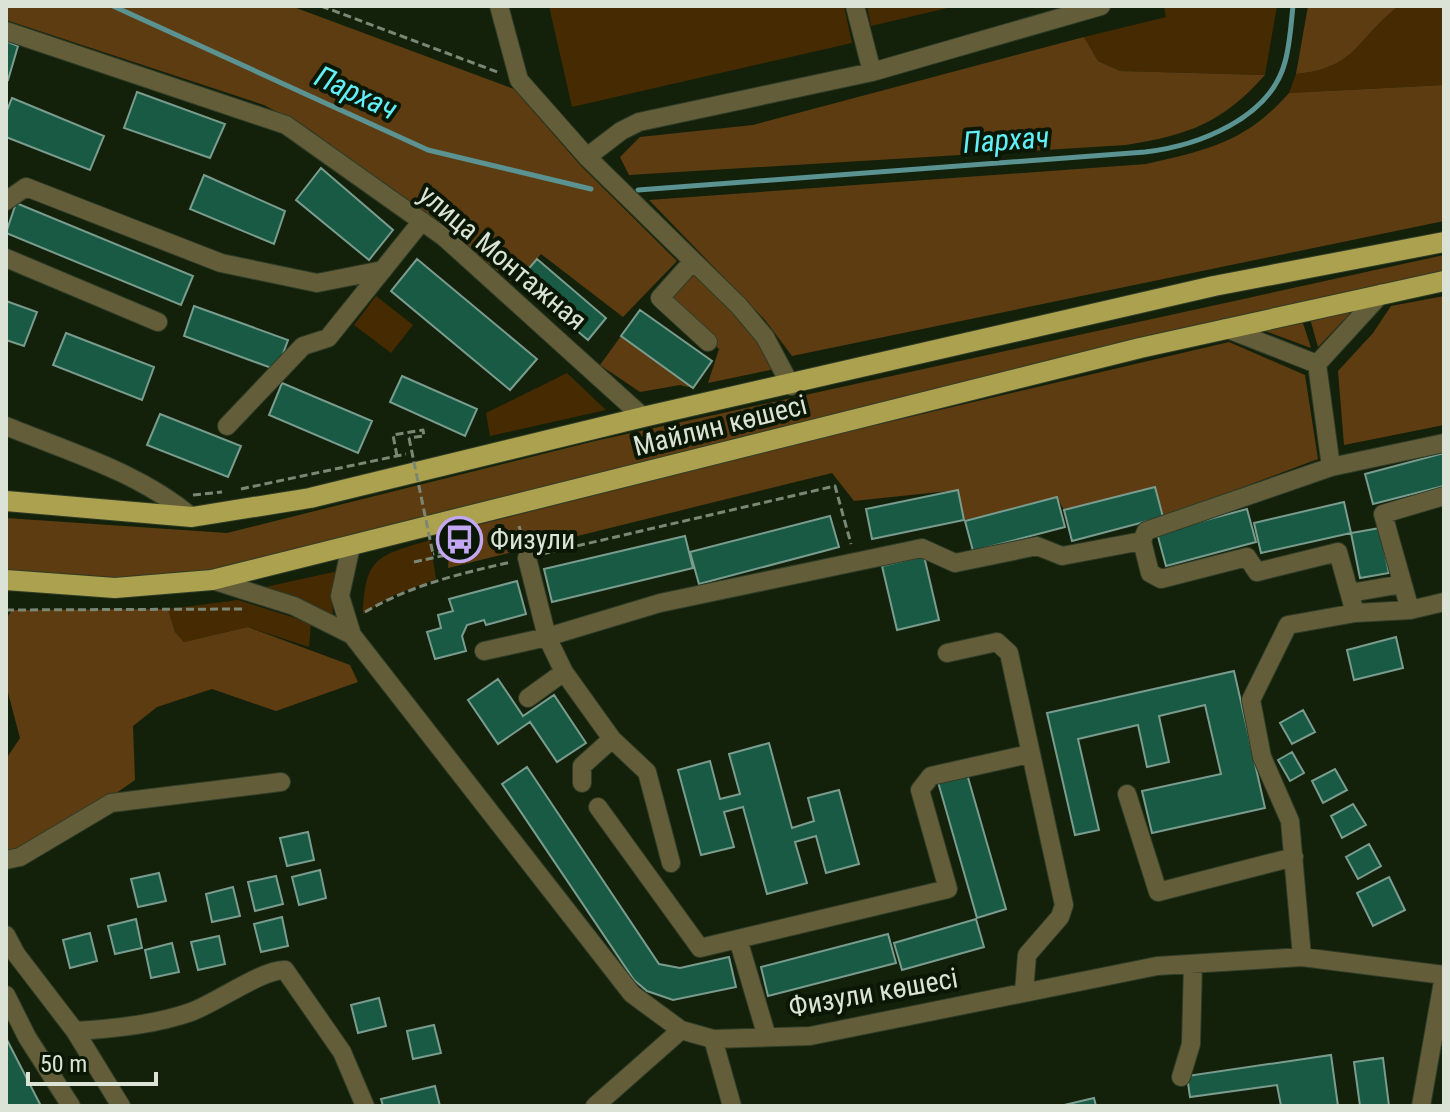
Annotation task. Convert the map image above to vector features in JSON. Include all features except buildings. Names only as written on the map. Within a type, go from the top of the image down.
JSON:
[{"type":"main road","name":"Майлин көшесі","points":[[6,501],[192,517],[310,498],[643,417],[791,386],[1214,286],[1444,242]]},
{"type":"main road","name":"Майлин көшесі","points":[[6,580],[115,588],[212,580],[1225,328],[1444,281]]},
{"type":"street","points":[[499,6],[519,80],[587,157],[765,337],[791,386]]},
{"type":"street","points":[[855,6],[872,72]]},
{"type":"street","points":[[587,157],[621,131],[639,122],[872,72],[1101,6]]},
{"type":"street","name":"улица Монтажная","points":[[6,31],[286,125],[422,221],[643,417]]},
{"type":"street","points":[[6,201],[26,187],[221,263],[317,283],[383,270]]},
{"type":"street","points":[[227,426],[303,346],[328,338],[422,221]]},
{"type":"street","points":[[6,258],[158,322]]},
{"type":"street","points":[[693,261],[660,298],[708,342]]},
{"type":"street","points":[[1317,364],[1382,293]]},
{"type":"street","points":[[1225,328],[1317,364]]},
{"type":"street","points":[[1317,364],[1331,467]]},
{"type":"street","points":[[6,426],[135,479],[169,497],[192,517]]},
{"type":"street","points":[[1355,613],[1338,552],[1257,572],[1247,557],[1161,579],[1150,573],[1142,541],[1146,531],[1331,467],[1444,443]]},
{"type":"street","points":[[1410,610],[1383,514],[1444,496]]},
{"type":"street","points":[[484,651],[547,637],[660,603],[922,548],[955,563],[1037,546],[1062,556],[1142,541]]},
{"type":"street","points":[[351,546],[340,596],[352,635]]},
{"type":"street","points":[[527,558],[547,637],[564,672],[612,739],[647,772],[671,863]]},
{"type":"street","points":[[212,580],[294,606],[352,635]]},
{"type":"street","points":[[1350,593],[1402,584]]},
{"type":"street","points":[[1302,957],[1290,821],[1262,757],[1251,700],[1288,625],[1355,613],[1410,610],[1444,602]]},
{"type":"street","name":"Физули көшесі","points":[[352,635],[632,994],[681,1030],[713,1039],[810,1036],[1157,966],[1302,957],[1444,976]]},
{"type":"street","points":[[947,653],[997,642],[1005,646],[1064,905],[1060,917],[1027,955],[1024,992]]},
{"type":"street","points":[[528,698],[564,672]]},
{"type":"street","points":[[582,783],[582,766],[612,739]]},
{"type":"street","points":[[598,807],[700,948],[948,889],[920,790],[923,782],[931,776],[1029,754]]},
{"type":"street","points":[[6,860],[20,857],[111,803],[281,782]]},
{"type":"street","points":[[1127,794],[1158,892],[1294,857]]},
{"type":"street","points":[[6,935],[16,954],[75,1031],[121,1106]]},
{"type":"street","points":[[738,939],[767,1037]]},
{"type":"street","points":[[1181,1077],[1191,1044],[1193,964]]},
{"type":"street","points":[[75,1031],[118,1029],[190,1013],[246,987],[272,969],[285,970],[342,1052],[365,1106]]},
{"type":"street","points":[[1421,1106],[1444,976]]},
{"type":"street","points":[[6,995],[27,1037],[71,1106]]},
{"type":"street","points":[[595,1106],[681,1030]]},
{"type":"street","points":[[713,1039],[732,1106]]},
{"type":"path","points":[[321,6],[519,80]]},
{"type":"path","points":[[397,456],[393,435],[423,430],[424,436],[409,438],[433,554],[445,551],[446,555],[414,562]]},
{"type":"path","points":[[352,635],[362,614],[392,596],[436,579],[835,486],[856,562]]},
{"type":"path","points":[[6,610],[250,609]]},
{"type":"shaded area","points":[[6,6],[291,6],[514,89],[581,166],[677,261],[623,317],[541,254],[515,284],[312,131],[264,105],[6,20]]},
{"type":"shaded area","points":[[549,6],[844,6],[852,43],[572,107]]},
{"type":"shaded area","points":[[867,6],[956,6],[871,26]]},
{"type":"shaded area","points":[[1164,6],[1277,6],[1265,75],[1120,71],[1098,61],[1084,37],[1166,17]]},
{"type":"shaded area","points":[[1308,6],[1399,6],[1344,58],[1316,71],[1296,74]]},
{"type":"shaded area","points":[[1399,6],[1444,6],[1444,85],[1289,93],[1296,74],[1316,71],[1344,58]]},
{"type":"shaded area","points":[[1084,37],[1098,61],[1120,71],[1265,75],[1219,116],[1168,137],[1126,145],[629,175],[620,157],[640,137],[753,125]]},
{"type":"shaded area","points":[[1444,85],[1444,221],[792,356],[765,320],[649,200],[1146,164],[1225,142],[1257,123],[1289,93]]},
{"type":"shaded area","points":[[1444,255],[1444,273],[211,574],[104,580],[6,573],[6,518],[227,533],[595,441]]},
{"type":"shaded area","points":[[694,267],[767,352],[775,369],[708,383],[719,349],[666,298]]},
{"type":"shaded area","points":[[376,296],[413,325],[391,353],[354,325]]},
{"type":"shaded area","points":[[1444,296],[1444,425],[1344,445],[1338,371],[1373,333],[1391,306]]},
{"type":"shaded area","points":[[1358,305],[1318,347],[1309,315]]},
{"type":"shaded area","points":[[1302,320],[1311,348],[1260,329]]},
{"type":"shaded area","points":[[621,336],[693,388],[680,385],[640,392],[600,365]]},
{"type":"shaded area","points":[[1229,342],[1305,375],[1318,459],[1163,517],[1155,487],[1064,510],[1057,497],[964,520],[958,490],[854,501],[832,473],[448,568],[450,532],[808,441]]},
{"type":"shaded area","points":[[567,373],[606,410],[490,436],[486,413]]},
{"type":"shaded area","points":[[430,540],[436,579],[392,596],[363,614],[367,580],[378,561],[398,550]]},
{"type":"shaded area","points":[[338,571],[332,594],[333,619],[261,588]]},
{"type":"shaded area","points":[[238,600],[311,623],[309,647],[248,627],[184,642],[175,632],[168,609]]},
{"type":"shaded area","points":[[168,609],[175,632],[184,642],[248,627],[350,665],[358,682],[276,711],[212,689],[157,707],[133,726],[135,780],[46,842],[6,851],[6,759],[20,738],[6,685],[6,619],[12,610]]},
{"type":"waterway","name":"Пархач","points":[[113,6],[428,150],[591,189]]},
{"type":"waterway","name":"Пархач","points":[[638,190],[1145,152],[1187,143],[1229,126],[1264,99],[1277,82],[1285,62],[1293,6]]},
{"type":"place","name":"Физули","points":[[459,539]]}]
